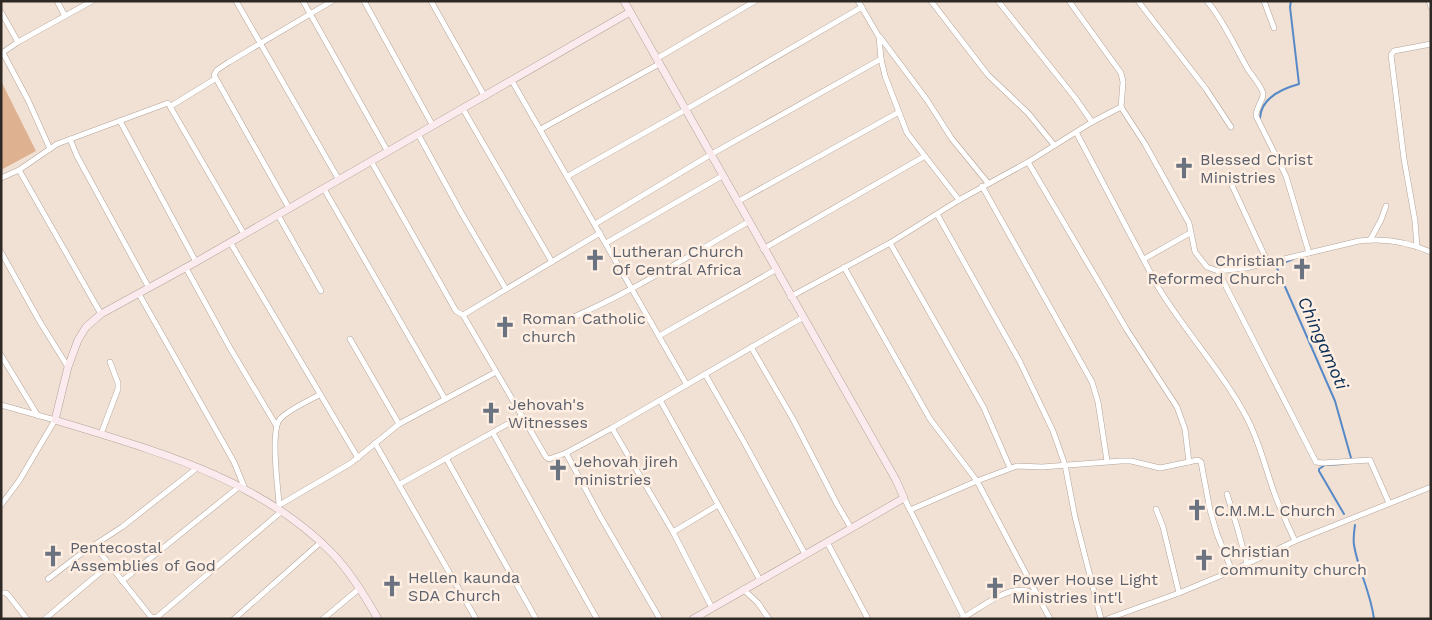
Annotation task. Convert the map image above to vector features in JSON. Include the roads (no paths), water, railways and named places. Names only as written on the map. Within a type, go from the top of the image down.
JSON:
[{"type":"main road","points":[[624,1],[790,297],[896,480],[904,498],[693,619]]},
{"type":"main road","points":[[378,619],[360,588],[343,565],[321,542],[279,507],[242,487],[198,468],[55,420],[68,367],[81,333],[100,314],[186,268],[630,12]]},
{"type":"street","points":[[57,1],[65,16]]},
{"type":"street","points":[[50,149],[28,100],[2,53],[18,42],[92,1]]},
{"type":"street","points":[[236,1],[340,180]]},
{"type":"street","points":[[303,1],[388,152]]},
{"type":"street","points":[[289,208],[214,75],[217,70],[260,42],[332,1]]},
{"type":"street","points":[[364,1],[433,126]]},
{"type":"street","points":[[431,1],[485,97]]},
{"type":"street","points":[[541,129],[658,61],[755,1]]},
{"type":"street","points":[[858,1],[879,36],[927,100],[985,185],[1092,382],[1098,402],[1107,461]]},
{"type":"street","points":[[931,1],[988,75],[1028,113],[1054,146]]},
{"type":"street","points":[[998,1],[1092,122]]},
{"type":"street","points":[[1069,1],[1121,73],[1123,82],[1121,107],[1167,182],[1188,222],[1194,252],[1207,267],[1218,271],[1246,268],[1370,240],[1387,241],[1431,252]]},
{"type":"street","points":[[1138,1],[1206,89],[1231,127]]},
{"type":"street","points":[[1207,1],[1218,14],[1262,90],[1263,96],[1256,111],[1256,116],[1286,176],[1310,253]]},
{"type":"street","points":[[1264,1],[1274,28]]},
{"type":"street","points":[[1430,1],[1431,7]]},
{"type":"street","points":[[568,176],[862,7]]},
{"type":"street","points":[[1,12],[18,42]]},
{"type":"street","points":[[879,36],[885,76],[907,133],[958,200]]},
{"type":"street","points":[[1417,247],[1391,55],[1394,51],[1431,44]]},
{"type":"street","points":[[595,224],[710,155],[881,59]]},
{"type":"street","points":[[171,106],[215,79]]},
{"type":"street","points":[[512,81],[687,385]]},
{"type":"street","points":[[1,178],[19,170],[56,144],[168,103],[244,234]]},
{"type":"street","points":[[790,297],[890,243],[958,200],[1028,162],[1092,122],[1121,107]]},
{"type":"street","points":[[463,109],[552,262]]},
{"type":"street","points":[[737,202],[899,112]]},
{"type":"street","points":[[120,121],[196,262]]},
{"type":"street","points":[[1076,132],[1171,308],[1217,370],[1247,419],[1295,541]]},
{"type":"street","points":[[418,134],[506,289]]},
{"type":"street","points":[[70,139],[77,156],[149,288]]},
{"type":"street","points":[[763,249],[925,156]]},
{"type":"street","points":[[371,161],[456,311],[463,315],[546,457],[554,459],[566,453],[802,318]]},
{"type":"street","points":[[1028,162],[1127,330],[1177,407],[1185,429],[1189,462]]},
{"type":"street","points":[[19,170],[100,314]]},
{"type":"street","points":[[606,243],[722,176]]},
{"type":"street","points":[[1230,181],[1268,263]]},
{"type":"street","points":[[324,188],[445,399]]},
{"type":"street","points":[[1370,240],[1386,206]]},
{"type":"street","points":[[937,214],[1020,362],[1053,431],[1065,465],[1075,517],[1101,619]]},
{"type":"street","points":[[278,215],[321,291]]},
{"type":"street","points":[[562,322],[594,309],[633,289],[748,222]]},
{"type":"street","points":[[463,315],[600,233]]},
{"type":"street","points":[[1144,259],[1190,233]]},
{"type":"street","points":[[230,242],[358,458]]},
{"type":"street","points":[[890,243],[984,408],[1010,468]]},
{"type":"street","points":[[1,252],[40,322],[68,367]]},
{"type":"street","points":[[844,267],[930,420],[977,481],[1050,619]]},
{"type":"street","points":[[186,268],[230,348],[276,425],[276,471],[279,507]]},
{"type":"street","points":[[660,336],[775,270]]},
{"type":"street","points":[[1218,271],[1316,462],[1370,460],[1389,502]]},
{"type":"street","points":[[122,581],[242,487],[234,462],[139,294]]},
{"type":"street","points":[[350,339],[399,424]]},
{"type":"street","points":[[751,348],[793,419],[851,528]]},
{"type":"street","points":[[1,355],[38,416]]},
{"type":"street","points":[[101,434],[118,389],[118,383],[110,362]]},
{"type":"street","points":[[94,545],[151,617],[156,618],[279,507],[358,458],[399,424],[496,372]]},
{"type":"street","points":[[705,374],[805,554]]},
{"type":"street","points":[[276,425],[283,417],[319,395]]},
{"type":"street","points":[[660,400],[760,580]]},
{"type":"street","points":[[1,405],[55,420],[19,481],[1,505]]},
{"type":"street","points":[[400,484],[522,416]]},
{"type":"street","points":[[612,428],[673,532],[712,608]]},
{"type":"street","points":[[493,433],[597,619]]},
{"type":"street","points":[[375,443],[476,619]]},
{"type":"street","points":[[566,453],[660,619]]},
{"type":"street","points":[[446,458],[536,619]]},
{"type":"street","points":[[910,510],[1017,466],[1131,461],[1160,468],[1198,460],[1210,510],[1232,571]]},
{"type":"street","points":[[48,579],[122,527],[198,468]]},
{"type":"street","points":[[1107,619],[1179,593],[1232,571],[1295,541],[1389,502],[1431,487]]},
{"type":"street","points":[[1226,494],[1247,564]]},
{"type":"street","points":[[904,498],[962,618],[1003,595],[1016,591],[1026,591],[1038,596]]},
{"type":"street","points":[[673,532],[718,505]]},
{"type":"street","points":[[1156,509],[1166,539],[1179,593]]},
{"type":"street","points":[[234,619],[321,542]]},
{"type":"street","points":[[826,542],[868,619]]},
{"type":"street","points":[[45,619],[109,565]]},
{"type":"street","points":[[323,619],[360,588]]},
{"type":"street","points":[[743,589],[758,603],[769,619]]},
{"type":"street","points":[[1,593],[6,593],[9,596],[27,619]]},
{"type":"waterway","name":"Chingamoti","points":[[1260,118],[1264,105],[1273,95],[1299,84],[1290,7],[1291,1]]},
{"type":"waterway","name":"Chingamoti","points":[[1293,259],[1276,266],[1335,401],[1351,458]]},
{"type":"waterway","name":"Chingamoti","points":[[1343,464],[1325,465],[1319,471],[1344,514]]},
{"type":"waterway","points":[[1355,525],[1354,545],[1374,619]]},
{"type":"place","name":"Blessed Christ Ministries","points":[[1184,168]]},
{"type":"place","name":"Lutheran Church Of Central Africa","points":[[595,260]]},
{"type":"place","name":"Christian Reformed Church","points":[[1302,269]]},
{"type":"place","name":"Roman Catholic church","points":[[505,327]]},
{"type":"place","name":"Jehovah's Witnesses","points":[[491,413]]},
{"type":"place","name":"Jehovah jireh ministries","points":[[558,470]]},
{"type":"place","name":"C.M.M.L Church","points":[[1197,510]]},
{"type":"place","name":"Pentecostal Assemblies of God","points":[[53,556]]},
{"type":"place","name":"Christian community church","points":[[1204,560]]},
{"type":"place","name":"Hellen kaunda SDA Church","points":[[392,586]]},
{"type":"place","name":"Power House Light Ministries int'l","points":[[995,588]]}]
